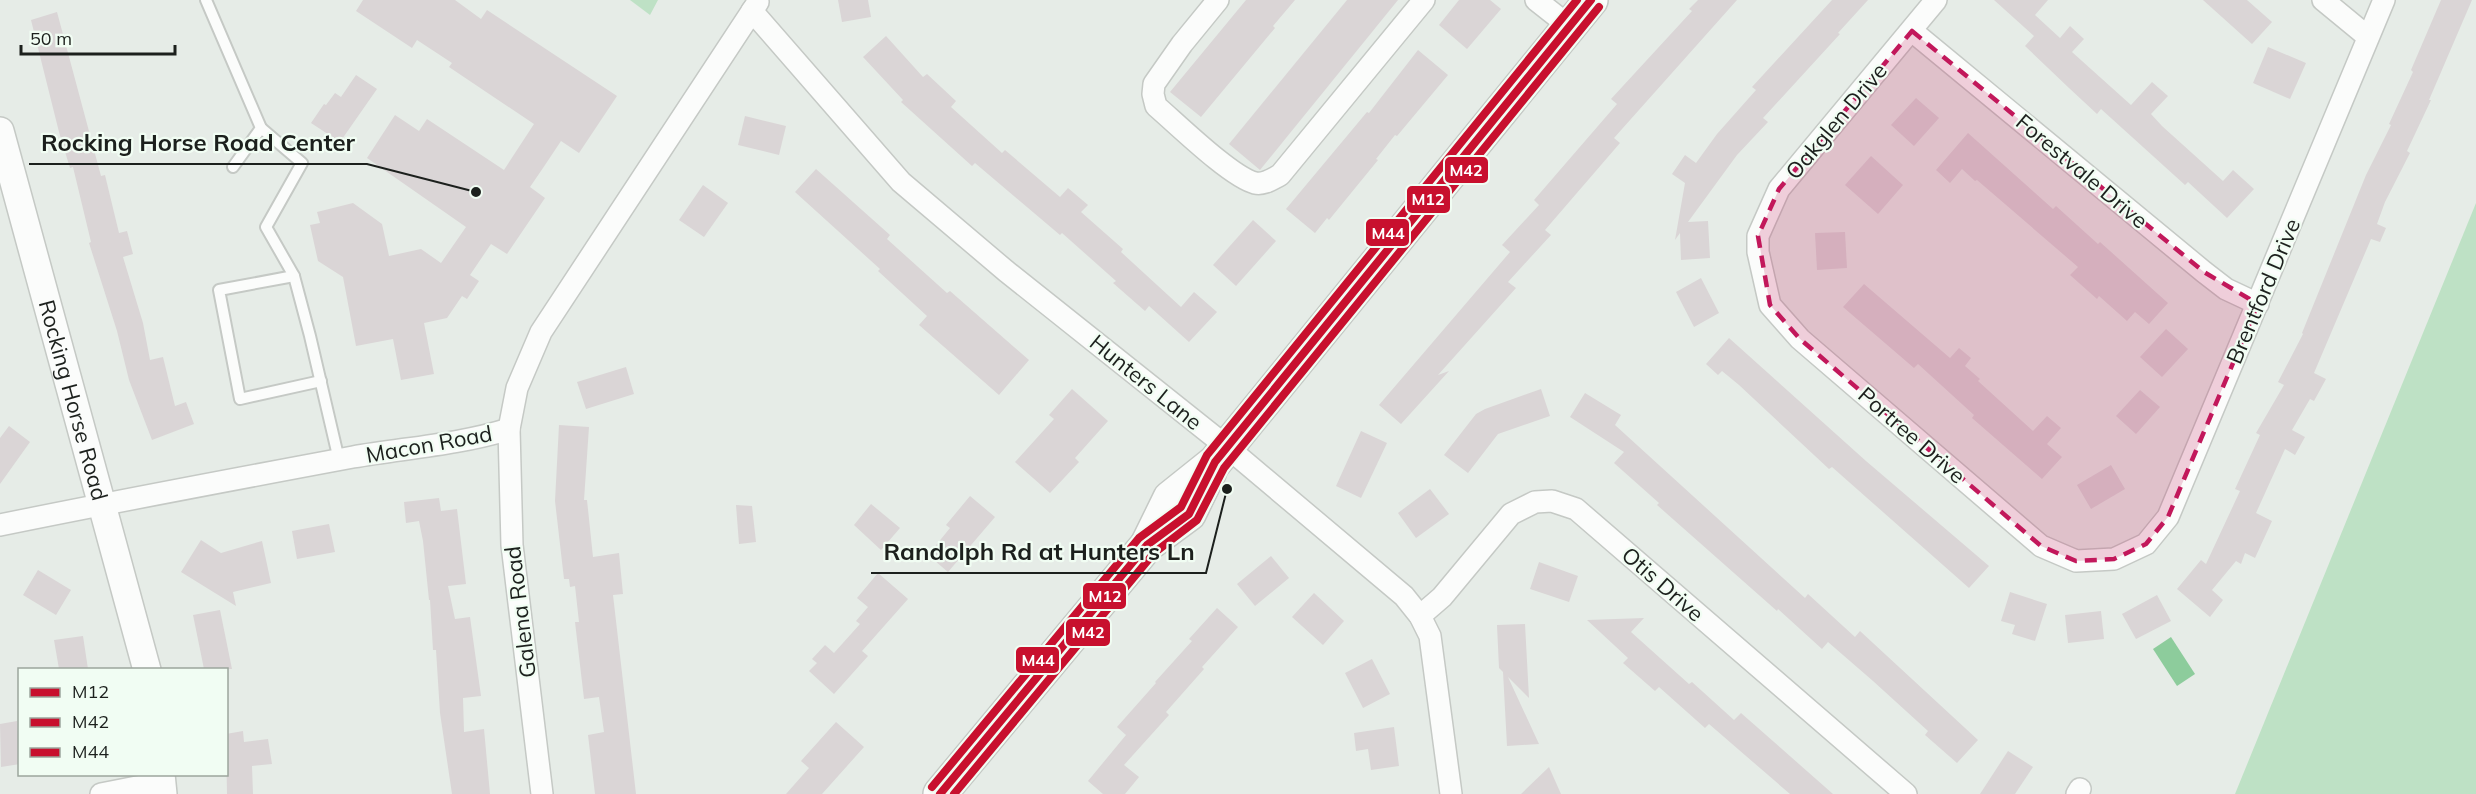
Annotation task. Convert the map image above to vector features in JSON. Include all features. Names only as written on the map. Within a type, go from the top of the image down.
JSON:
[{"type":"main road","points":[[940,794],[1147,545],[1189,514],[1221,454],[1591,0]]},
{"type":"street","points":[[1218,0],[1170,60],[1154,84],[1153,94],[1156,106],[1238,175],[1256,183],[1266,183],[1280,175],[1424,0]]},
{"type":"street","points":[[1536,0],[1569,26]]},
{"type":"street","name":"Oakglen Drive","points":[[1758,252],[1758,236],[1779,189],[1936,0]]},
{"type":"street","points":[[2323,0],[2368,37]]},
{"type":"street","name":"Brentford Drive","points":[[2114,559],[2146,544],[2168,517],[2384,0]]},
{"type":"street","name":"Macon Road","points":[[0,525],[339,460],[482,437],[509,429],[517,388],[541,332],[756,6]]},
{"type":"street","name":"Hunters Lane","points":[[756,6],[901,182],[1221,454],[1404,596],[1420,616],[1430,636],[1451,794]]},
{"type":"street","name":"Forestvale Drive","points":[[1912,31],[2204,272],[2226,289],[2258,304]]},
{"type":"street","name":"Rocking Horse Road","points":[[0,131],[147,668]]},
{"type":"street","name":"Portree Drive","points":[[1758,252],[1770,305],[1800,339],[2041,546],[2076,561],[2114,559]]},
{"type":"street","name":"Galena Road","points":[[509,429],[512,545],[542,794]]},
{"type":"street","name":"Otis Drive","points":[[1420,616],[1442,597],[1511,514],[1535,502],[1543,501],[1552,501],[1576,509],[1906,794]]},
{"type":"street","points":[[101,794],[162,784]]},
{"type":"lane","points":[[206,0],[261,128],[302,163],[266,227],[294,276],[339,460]]},
{"type":"lane","points":[[233,167],[261,128]]},
{"type":"lane","points":[[294,276],[219,290],[240,399],[321,381]]},
{"type":"highlighted area","points":[[1912,31],[2204,272],[2258,304],[2168,517],[2146,544],[2114,559],[2076,561],[2041,546],[1800,339],[1770,305],[1758,236],[1779,189]]},
{"type":"shaded area","points":[[630,0],[658,0],[650,15]]},
{"type":"shaded area","points":[[2476,203],[2476,794],[2235,794]]},
{"type":"shaded area","points":[[2171,637],[2195,674],[2177,686],[2153,649]]},
{"type":"building","points":[[363,0],[455,0],[481,19],[487,10],[617,96],[579,153],[561,141],[530,187],[545,198],[507,254],[491,244],[470,275],[479,281],[467,299],[462,296],[447,318],[424,323],[434,374],[401,380],[393,339],[356,346],[343,277],[318,261],[310,225],[320,223],[317,212],[353,203],[382,224],[389,256],[421,249],[441,263],[466,227],[367,158],[395,115],[419,131],[427,119],[504,170],[534,124],[449,67],[452,63],[417,40],[412,48],[356,11]]},
{"type":"building","points":[[838,0],[868,0],[871,17],[842,22]]},
{"type":"building","points":[[1246,0],[1295,0],[1273,26],[1275,28],[1201,117],[1170,92]]},
{"type":"building","points":[[1347,0],[1398,0],[1260,170],[1229,144]]},
{"type":"building","points":[[1459,0],[1490,0],[1501,9],[1467,49],[1439,25]]},
{"type":"building","points":[[1698,0],[1737,0],[1614,138],[1620,143],[1545,230],[1551,235],[1508,282],[1516,288],[1438,375],[1449,371],[1401,424],[1379,405],[1510,252],[1502,245],[1539,205],[1534,200],[1617,104],[1611,99],[1692,11],[1689,9]]},
{"type":"building","points":[[1832,0],[1868,0],[1763,118],[1768,122],[1737,155],[1688,222],[1708,221],[1710,258],[1681,260],[1680,233],[1675,240],[1685,183],[1672,174],[1685,155],[1696,163],[1717,134],[1756,90],[1752,87]]},
{"type":"building","points":[[1994,0],[2048,0],[2035,15],[2060,38],[2070,26],[2084,39],[2072,52],[2131,105],[2152,82],[2168,96],[2151,114],[2162,126],[2223,181],[2233,170],[2254,189],[2227,218],[2188,182],[2185,185],[2101,109],[2097,114],[2069,88],[2025,46],[2034,36]]},
{"type":"building","points":[[2203,0],[2247,0],[2272,22],[2252,44]]},
{"type":"building","points":[[2441,0],[2472,0],[2429,100],[2431,100],[2407,151],[2410,153],[2385,202],[2377,224],[2386,228],[2380,242],[2371,239],[2314,373],[2326,379],[2314,401],[2310,399],[2292,430],[2305,437],[2295,455],[2285,449],[2256,513],[2272,521],[2255,558],[2245,553],[2241,564],[2236,561],[2212,590],[2223,600],[2210,617],[2177,589],[2201,560],[2206,564],[2240,491],[2235,489],[2260,435],[2256,433],[2284,385],[2278,382],[2303,334],[2366,175],[2391,125],[2389,124],[2413,72],[2411,70]]},
{"type":"building","points":[[57,12],[101,176],[105,175],[119,233],[127,231],[133,254],[123,257],[143,323],[150,360],[163,357],[175,406],[186,402],[194,424],[152,440],[129,380],[117,331],[89,243],[91,242],[73,167],[70,168],[59,132],[31,20]]},
{"type":"building","points":[[886,36],[923,77],[927,74],[956,101],[951,107],[1002,153],[1005,150],[1060,197],[1068,188],[1088,205],[1081,212],[1123,249],[1121,252],[1181,307],[1194,292],[1217,312],[1189,342],[1149,306],[1145,311],[1113,283],[1116,281],[1062,233],[1060,235],[975,163],[972,166],[901,102],[903,100],[863,57]]},
{"type":"building","points":[[2268,47],[2306,63],[2290,99],[2253,83]]},
{"type":"building","points":[[1418,50],[1448,75],[1397,136],[1395,135],[1376,159],[1378,160],[1329,220],[1327,218],[1315,233],[1286,209],[1367,112],[1369,113]]},
{"type":"building","points":[[356,75],[377,89],[340,142],[311,123],[335,93],[341,97]]},
{"type":"building","points":[[1916,98],[1939,118],[1914,146],[1891,125]]},
{"type":"building","points":[[745,116],[786,126],[779,155],[738,145]]},
{"type":"building","points":[[1968,133],[2053,209],[2056,206],[2168,303],[2149,324],[2135,312],[2127,321],[2099,296],[2097,299],[2070,275],[2078,267],[1962,169],[1950,183],[1936,170]]},
{"type":"building","points":[[1871,156],[1903,185],[1878,214],[1845,185]]},
{"type":"building","points":[[816,169],[890,235],[887,239],[947,293],[950,291],[1029,360],[999,395],[919,325],[927,316],[878,271],[880,269],[795,192]]},
{"type":"building","points":[[703,185],[728,203],[704,237],[679,220]]},
{"type":"building","points":[[1253,220],[1276,241],[1236,286],[1213,265]]},
{"type":"building","points":[[1845,232],[1847,268],[1817,270],[1815,233]]},
{"type":"building","points":[[1701,278],[1719,313],[1694,327],[1676,292]]},
{"type":"building","points":[[1864,284],[1950,358],[1959,348],[1971,358],[1965,366],[1980,379],[1978,381],[2033,431],[2047,416],[2061,428],[2047,444],[2062,457],[2042,479],[1972,418],[1974,415],[1918,364],[1914,368],[1843,307]]},
{"type":"building","points":[[2166,329],[2188,349],[2162,377],[2140,357]]},
{"type":"building","points":[[1729,338],[1866,461],[1989,566],[1969,588],[1832,467],[1829,469],[1739,385],[1722,371],[1718,375],[1706,364]]},
{"type":"building","points":[[626,367],[634,394],[586,409],[577,382]]},
{"type":"building","points":[[1072,389],[1108,421],[1075,458],[1079,462],[1050,493],[1015,462],[1054,419],[1049,415]]},
{"type":"building","points":[[1541,389],[1550,416],[1498,434],[1468,473],[1444,455],[1476,414]]},
{"type":"building","points":[[2140,390],[2160,407],[2136,434],[2116,416]]},
{"type":"building","points":[[1585,393],[1621,415],[1615,425],[1805,598],[1808,594],[1855,637],[1860,631],[1978,740],[1957,763],[1925,735],[1928,731],[1873,681],[1828,642],[1822,649],[1657,505],[1659,503],[1614,463],[1624,452],[1570,417]]},
{"type":"building","points":[[559,425],[589,427],[584,500],[587,500],[593,557],[619,553],[623,594],[613,595],[636,794],[595,794],[588,735],[604,732],[599,697],[584,699],[575,622],[579,622],[575,586],[570,587],[569,579],[564,579],[555,501]]},
{"type":"building","points":[[9,426],[30,442],[0,484],[0,438]]},
{"type":"building","points":[[1361,431],[1387,443],[1361,498],[1336,486]]},
{"type":"building","points":[[2111,465],[2125,489],[2091,509],[2077,485]]},
{"type":"building","points":[[1430,489],[1449,514],[1416,538],[1398,513]]},
{"type":"building","points":[[970,496],[995,517],[948,572],[928,555],[950,528],[946,525]]},
{"type":"building","points":[[439,498],[441,511],[457,509],[466,584],[448,586],[455,619],[470,617],[481,696],[463,698],[464,732],[484,729],[490,794],[452,794],[440,713],[436,650],[433,650],[423,541],[419,521],[406,523],[404,502]]},
{"type":"building","points":[[871,504],[900,528],[881,550],[854,525]]},
{"type":"building","points":[[736,505],[752,506],[756,542],[739,544]]},
{"type":"building","points":[[329,524],[335,552],[297,559],[292,531]]},
{"type":"building","points":[[201,540],[221,553],[262,541],[271,583],[233,592],[236,606],[181,572]]},
{"type":"building","points":[[1271,556],[1289,578],[1255,606],[1237,584]]},
{"type":"building","points":[[1539,562],[1578,576],[1569,602],[1530,589]]},
{"type":"building","points":[[38,570],[71,590],[56,615],[23,595]]},
{"type":"building","points":[[878,573],[908,599],[862,651],[868,656],[834,694],[809,671],[817,663],[812,659],[825,645],[834,653],[860,624],[856,621],[868,607],[857,598]]},
{"type":"building","points":[[2010,592],[2047,604],[2035,641],[2012,634],[2015,625],[2001,621]]},
{"type":"building","points":[[1314,593],[1344,621],[1323,645],[1292,617]]},
{"type":"building","points":[[2157,595],[2171,621],[2136,639],[2122,614]]},
{"type":"building","points":[[1217,608],[1238,627],[1166,712],[1169,715],[1124,765],[1139,777],[1125,794],[1103,794],[1088,781],[1126,735],[1117,727],[1192,641],[1189,639]]},
{"type":"building","points":[[220,610],[232,669],[204,668],[193,615]]},
{"type":"building","points":[[2101,611],[2104,639],[2068,643],[2065,615]]},
{"type":"building","points":[[1644,618],[1631,632],[1689,684],[1692,682],[1734,720],[1741,713],[1833,794],[1790,794],[1709,724],[1705,728],[1659,687],[1655,691],[1623,663],[1628,658],[1587,620]]},
{"type":"building","points":[[1525,624],[1529,698],[1508,677],[1539,744],[1507,746],[1503,672],[1499,668],[1497,625]]},
{"type":"building","points":[[83,636],[88,668],[59,668],[54,640]]},
{"type":"building","points":[[1372,659],[1390,694],[1363,708],[1345,673]]},
{"type":"building","points":[[17,721],[18,764],[1,767],[0,724]]},
{"type":"building","points":[[836,722],[864,747],[822,794],[786,794],[809,768],[801,761]]},
{"type":"building","points":[[1394,727],[1399,766],[1371,770],[1368,749],[1356,751],[1354,733]]},
{"type":"building","points":[[243,731],[244,742],[268,739],[272,764],[252,766],[253,794],[227,794],[228,734]]},
{"type":"building","points":[[2008,751],[2033,767],[2015,794],[1980,794]]},
{"type":"building","points":[[1549,767],[1561,794],[1521,794]]},
{"type":"transit line","name":"M44","points":[[932,787],[1139,538],[1181,507],[1207,455],[1577,0]]},
{"type":"transit line","name":"M12","points":[[940,794],[1147,545],[1189,514],[1215,462],[1591,0]]},
{"type":"transit line","name":"M42","points":[[954,794],[1154,553],[1197,520],[1224,468],[1599,7]]},
{"type":"place","name":"Rocking Horse Road Center","points":[[476,192]]},
{"type":"place","name":"Randolph Rd at Hunters Ln","points":[[1227,489]]}]
